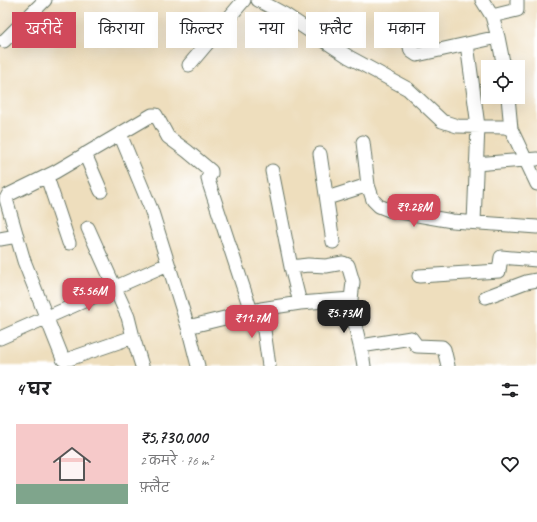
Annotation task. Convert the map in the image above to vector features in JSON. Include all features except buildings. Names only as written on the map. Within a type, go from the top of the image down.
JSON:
[{"type":"street","points":[[4,41],[46,0]]},
{"type":"street","points":[[189,65],[244,0]]},
{"type":"street","points":[[258,0],[284,14],[349,57],[408,89],[442,121],[457,126],[505,127],[511,129]]},
{"type":"street","points":[[482,0],[492,16],[503,60]]},
{"type":"street","points":[[492,16],[517,10],[517,0]]},
{"type":"street","points":[[410,48],[411,51],[417,55],[498,37]]},
{"type":"street","points":[[467,44],[478,126],[474,222]]},
{"type":"street","points":[[509,104],[511,129],[532,159],[537,184]]},
{"type":"street","points":[[134,337],[69,359],[64,359],[24,261],[6,202],[6,197],[47,177],[152,116],[156,116],[168,137],[211,171],[208,180],[256,310],[269,366]]},
{"type":"street","points":[[120,134],[151,209],[188,327],[198,366]]},
{"type":"street","points":[[363,142],[368,185],[373,200],[378,206],[389,210],[432,218],[537,227]]},
{"type":"street","points":[[85,154],[101,191]]},
{"type":"street","points":[[320,154],[333,242]]},
{"type":"street","points":[[476,164],[532,159]]},
{"type":"street","points":[[272,172],[291,267],[300,303]]},
{"type":"street","points":[[47,177],[69,243]]},
{"type":"street","points":[[327,198],[368,185]]},
{"type":"street","points":[[88,228],[128,317],[142,366]]},
{"type":"street","points":[[0,239],[17,236]]},
{"type":"street","points":[[419,276],[499,271],[500,257],[537,260]]},
{"type":"street","points":[[291,267],[308,265],[322,266],[343,263],[348,265],[353,282],[350,299],[352,317],[361,346],[364,366]]},
{"type":"street","points":[[0,338],[168,264]]},
{"type":"street","points":[[486,297],[526,282],[537,280]]},
{"type":"street","points":[[188,327],[256,310],[300,303],[350,299]]},
{"type":"street","points":[[361,346],[410,338],[417,346],[444,348],[448,366]]}]
